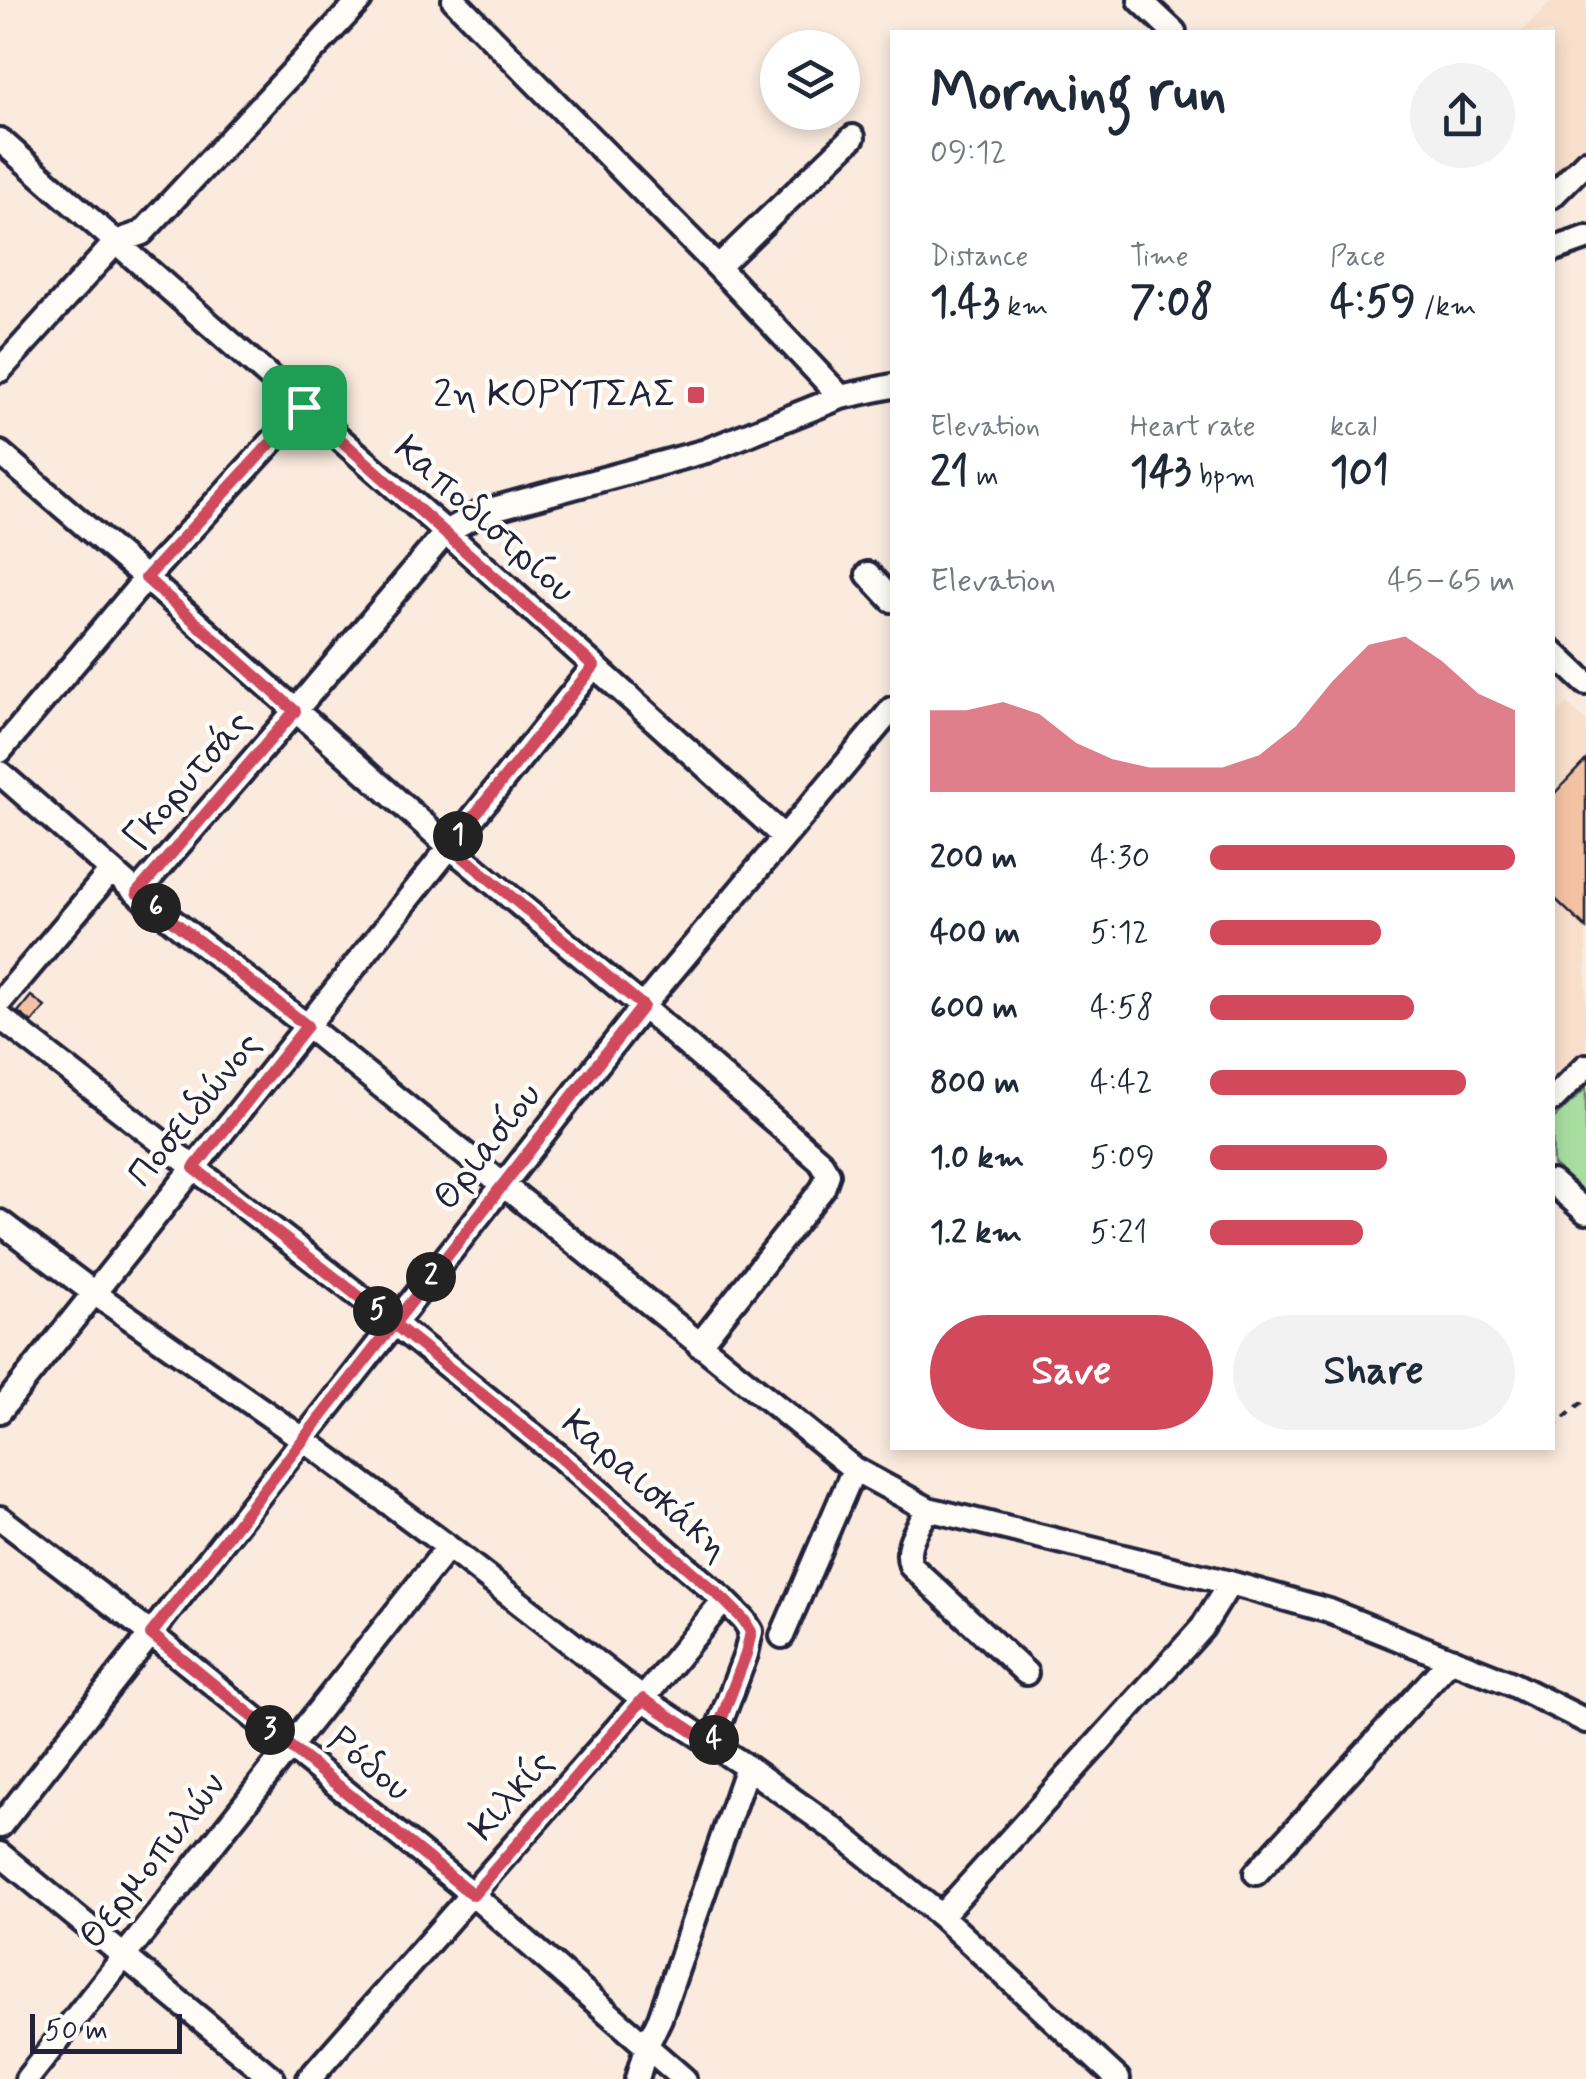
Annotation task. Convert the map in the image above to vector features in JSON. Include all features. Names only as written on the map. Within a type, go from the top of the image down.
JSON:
[{"type":"street","points":[[0,370],[116,242],[142,233],[360,0]]},
{"type":"street","points":[[454,0],[841,397]]},
{"type":"street","points":[[1140,0],[1172,30]]},
{"type":"street","points":[[718,268],[853,137]]},
{"type":"street","name":"Καποδιστρίου","points":[[0,140],[446,532],[784,837]]},
{"type":"street","points":[[1555,193],[1586,162]]},
{"type":"street","points":[[1555,249],[1586,238]]},
{"type":"street","points":[[446,532],[482,512],[706,452],[841,397],[890,386]]},
{"type":"street","points":[[0,750],[146,578],[304,407]]},
{"type":"street","points":[[0,453],[450,846],[820,1160],[828,1174],[823,1188],[698,1345]]},
{"type":"street","name":"Γκορυτσάς","points":[[137,893],[446,532]]},
{"type":"street","points":[[868,574],[890,598]]},
{"type":"street","points":[[1555,655],[1586,683]]},
{"type":"street","name":"Ποσειδώνος","points":[[0,1411],[594,666]]},
{"type":"street","name":"Θριασίου","points":[[0,1826],[643,1006],[890,711]]},
{"type":"street","points":[[0,773],[137,893],[854,1470],[928,1509],[1329,1611],[1510,1683],[1586,1721]]},
{"type":"street","name":"Γκορυτσάς","points":[[0,1002],[111,871]]},
{"type":"street","name":"Καραισκάκη","points":[[0,1018],[560,1457],[744,1620],[751,1632],[746,1654],[712,1744]]},
{"type":"street","points":[[1555,1097],[1586,1066]]},
{"type":"street","points":[[1555,1185],[1586,1212]]},
{"type":"street","points":[[0,1222],[448,1547],[643,1699],[838,1832],[941,1916],[1118,2079]]},
{"type":"street","points":[[782,1636],[854,1470]]},
{"type":"street","points":[[928,1509],[909,1546],[911,1566],[1026,1673]]},
{"type":"street","name":"Ρόδου","points":[[0,1518],[151,1634],[473,1895],[684,2079]]},
{"type":"street","name":"Θερμοπυλών","points":[[26,2079],[448,1547]]},
{"type":"street","points":[[941,1916],[1202,1628],[1230,1583]]},
{"type":"street","name":"Κιλκίς","points":[[309,2079],[643,1699],[724,1600]]},
{"type":"street","points":[[1256,1874],[1451,1659]]},
{"type":"street","points":[[637,2079],[747,1767]]},
{"type":"street","points":[[0,1854],[273,2079]]},
{"type":"path","points":[[1555,1426],[1586,1400]]},
{"type":"shaded area","points":[[1554,0],[1586,0],[1586,150],[1555,182],[1555,30],[1523,30]]},
{"type":"shaded area","points":[[1567,703],[1586,722],[1586,1049],[1555,1082],[1555,715]]},
{"type":"green space","points":[[1586,1088],[1586,1195],[1555,1167],[1555,1117]]},
{"type":"building","points":[[1586,760],[1586,928],[1555,899],[1555,793]]},
{"type":"building","points":[[31,996],[45,1007],[32,1023],[18,1012]]},
{"type":"place","name":"2η ΚΟΡΥΤΣΑΣ","points":[[696,395]]},
{"type":"route","points":[[304,407],[146,578],[295,711],[137,893],[307,1026],[194,1168],[394,1324],[560,1457],[724,1600],[751,1632],[712,1744],[643,1699],[473,1895],[151,1634],[394,1324],[440,1264],[643,1006],[450,846],[594,666],[304,407]]}]
